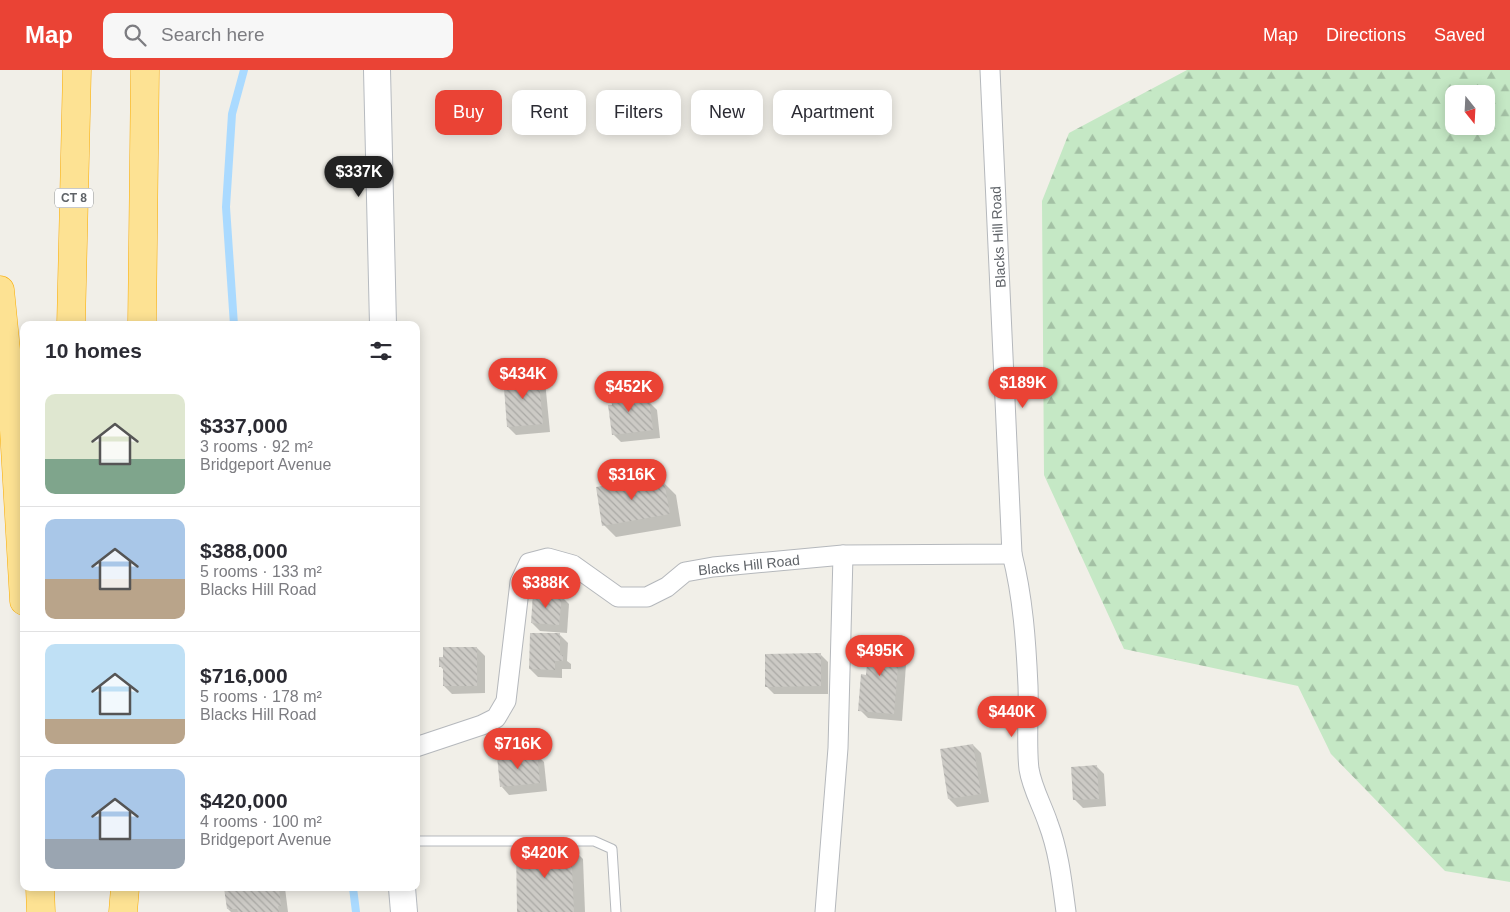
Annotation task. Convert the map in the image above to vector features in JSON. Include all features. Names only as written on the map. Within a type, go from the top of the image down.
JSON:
[{"type":"highway","name":"CT 8","points":[[71,321],[77,70]]},
{"type":"highway","points":[[142,321],[145,70]]},
{"type":"highway","points":[[0,290],[14,430],[20,532]]},
{"type":"highway","points":[[40,891],[41,912]]},
{"type":"highway","points":[[57,891],[57,912]]},
{"type":"highway","points":[[123,912],[125,891]]},
{"type":"main road","points":[[377,70],[383,321]]},
{"type":"main road","points":[[402,891],[404,912]]},
{"type":"street","name":"Blacks Hill Road","points":[[990,70],[1012,554],[1020,585],[1028,685],[1029,769],[1058,854],[1066,912]]},
{"type":"street","name":"Blacks Hill Road","points":[[420,746],[482,725],[496,718],[506,700],[520,582],[529,563],[548,558],[573,565],[618,597],[647,596],[667,587],[685,572],[713,567],[844,555],[1012,554]]},
{"type":"street","points":[[825,912],[838,748],[844,555]]},
{"type":"lane","points":[[420,841],[594,841],[612,849],[616,912]]},
{"type":"green space","points":[[1187,70],[1510,70],[1510,882],[1445,871],[1331,754],[1298,686],[1124,649],[1044,475],[1042,201],[1069,133]]},
{"type":"building","points":[[538,372],[543,424],[507,427],[503,375]]},
{"type":"building","points":[[631,388],[633,402],[649,400],[653,430],[612,435],[608,405],[612,405],[610,391]]},
{"type":"building","points":[[653,477],[654,483],[664,481],[670,514],[602,526],[596,487]]},
{"type":"building","points":[[533,593],[562,595],[559,625],[531,623]]},
{"type":"building","points":[[530,633],[560,633],[560,655],[563,655],[563,661],[555,661],[555,670],[529,669]]},
{"type":"building","points":[[869,638],[900,640],[894,714],[858,711],[861,674],[866,675]]},
{"type":"building","points":[[443,647],[477,647],[477,686],[443,686],[443,667],[439,667],[439,657],[443,657]]},
{"type":"building","points":[[821,653],[821,686],[765,687],[765,654]]},
{"type":"building","points":[[973,744],[981,794],[948,799],[940,749]]},
{"type":"building","points":[[537,752],[540,783],[500,787],[497,756]]},
{"type":"building","points":[[1097,765],[1099,799],[1073,800],[1071,767]]},
{"type":"building","points":[[571,845],[574,912],[517,912],[516,847]]},
{"type":"building","points":[[224,891],[279,891],[281,906],[278,906],[279,912],[238,912],[237,909],[227,909]]},
{"type":"waterway","points":[[234,321],[226,207],[232,114],[244,70]]},
{"type":"waterway","points":[[353,891],[356,912]]}]
